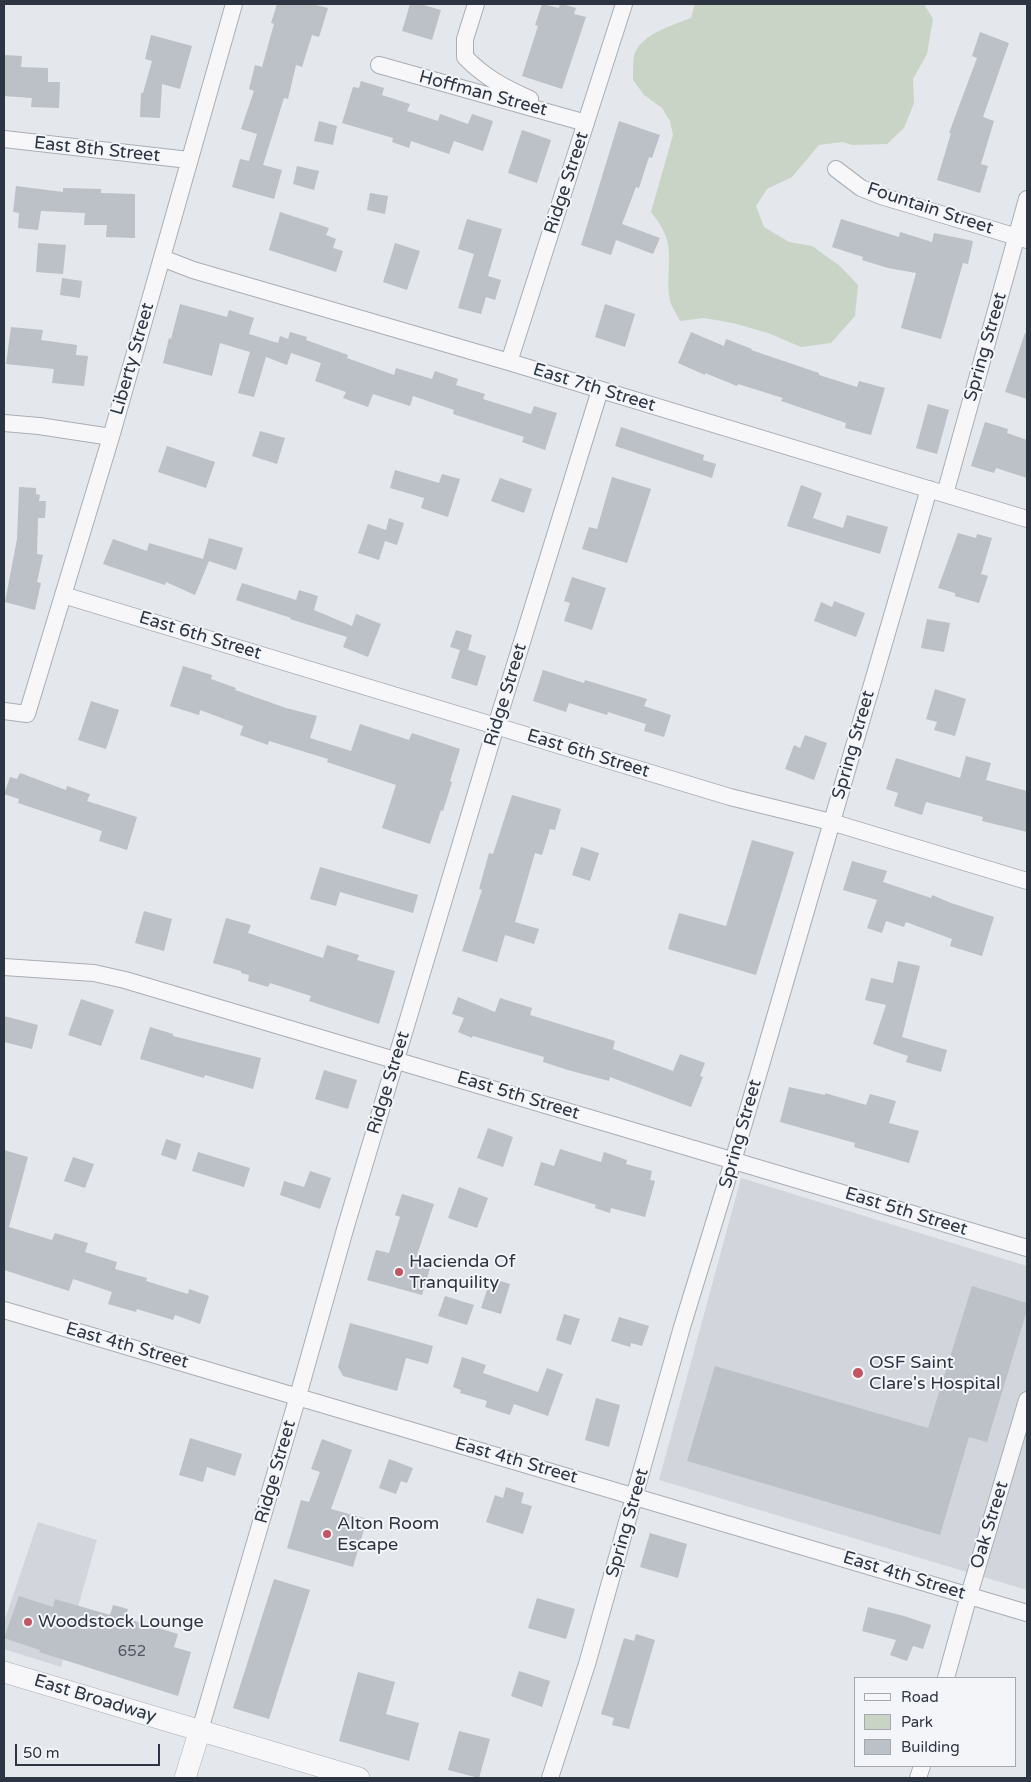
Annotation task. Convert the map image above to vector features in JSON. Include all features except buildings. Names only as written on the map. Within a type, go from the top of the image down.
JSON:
[{"type":"street","name":"Liberty Street","points":[[4,712],[27,714],[111,437],[234,4]]},
{"type":"street","points":[[476,4],[465,39],[465,57],[494,82],[586,123]]},
{"type":"street","name":"Ridge Street","points":[[509,362],[624,4]]},
{"type":"street","name":"Hoffman Street","points":[[379,65],[586,123]]},
{"type":"street","name":"East 8th Street","points":[[4,140],[190,160]]},
{"type":"street","name":"Fountain Street","points":[[836,169],[861,188],[881,196],[1022,239]]},
{"type":"street","name":"Spring Street","points":[[550,1778],[587,1664],[682,1327],[734,1161],[831,822],[937,491],[1022,239],[1027,199]]},
{"type":"street","name":"East 7th Street","points":[[162,258],[194,270],[509,362],[1027,519]]},
{"type":"street","name":"Ridge Street","points":[[185,1778],[298,1396],[346,1226],[496,726],[600,390]]},
{"type":"street","points":[[4,423],[39,426],[111,437]]},
{"type":"street","name":"East 6th Street","points":[[63,595],[730,797],[831,822],[1027,881]]},
{"type":"street","name":"East 5th Street","points":[[4,967],[94,973],[125,980],[1027,1248]]},
{"type":"street","name":"East 4th Street","points":[[4,1310],[1027,1613]]},
{"type":"street","name":"Oak Street","points":[[946,1677],[1027,1400]]},
{"type":"street","name":"East Broadway","points":[[4,1672],[360,1778]]},
{"type":"shaded area","name":"OSF Saint Clare's Hospital","points":[[741,1178],[1027,1266],[1027,1590],[659,1480]]},
{"type":"shaded area","points":[[38,1522],[97,1540],[61,1667],[4,1649],[4,1622]]},
{"type":"green space","points":[[695,4],[924,4],[933,19],[927,54],[913,79],[914,103],[904,128],[887,144],[853,145],[842,142],[819,145],[792,177],[767,189],[756,206],[764,227],[789,242],[812,246],[840,266],[858,285],[855,316],[831,343],[801,347],[768,333],[733,323],[704,318],[680,321],[671,305],[668,282],[668,243],[665,234],[651,212],[673,135],[670,121],[662,108],[644,95],[633,80],[633,62],[637,49],[642,42],[666,28],[691,18]]},
{"type":"place","name":"Hacienda Of Tranquility","points":[[399,1272]]},
{"type":"place","name":"OSF Saint Clare's Hospital","points":[[858,1373]]},
{"type":"place","name":"Alton Room Escape","points":[[327,1534]]},
{"type":"place","name":"Woodstock Lounge","points":[[28,1622]]}]
